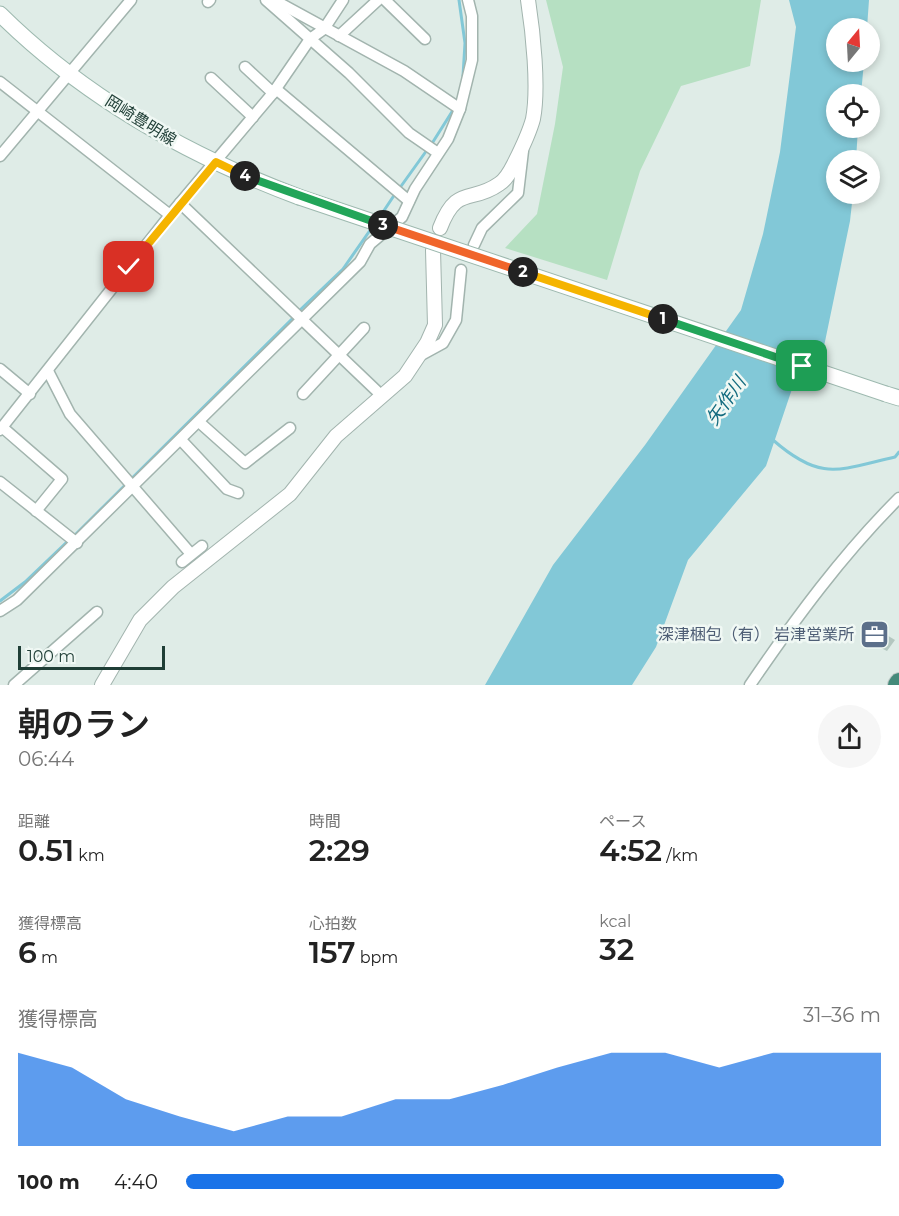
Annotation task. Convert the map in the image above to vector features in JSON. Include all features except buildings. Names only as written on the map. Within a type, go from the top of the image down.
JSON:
[{"type":"main road","name":"岡崎豊明線","points":[[0,14],[70,73],[135,118],[216,162],[299,197],[893,396]]},
{"type":"street","points":[[0,156],[131,0]]},
{"type":"street","points":[[266,0],[349,73],[409,133],[438,153]]},
{"type":"street","points":[[273,0],[404,70],[460,109]]},
{"type":"street","points":[[36,511],[62,479],[1,428],[170,215],[275,91],[310,39],[324,29],[343,0]]},
{"type":"street","points":[[385,0],[425,39]]},
{"type":"street","points":[[0,611],[17,600],[135,487],[360,262],[370,244],[402,217],[409,201],[448,139],[460,109],[472,60],[472,16],[468,0]]},
{"type":"street","points":[[440,228],[446,212],[454,202],[467,195],[499,185],[524,145],[533,119],[534,98],[532,28],[528,0]]},
{"type":"street","points":[[339,36],[373,2]]},
{"type":"street","points":[[245,67],[409,201]]},
{"type":"street","points":[[211,78],[253,117]]},
{"type":"street","points":[[0,82],[170,215]]},
{"type":"street","points":[[474,244],[482,228],[518,193],[524,145]]},
{"type":"street","points":[[180,203],[381,395]]},
{"type":"street","points":[[102,685],[140,620],[173,587],[290,494],[336,436],[405,376],[419,356],[435,325],[433,250]]},
{"type":"street","points":[[419,356],[442,343],[456,320],[460,270]]},
{"type":"street","points":[[303,394],[364,328]]},
{"type":"street","points":[[0,369],[30,394]]},
{"type":"street","points":[[48,371],[70,414],[191,554]]},
{"type":"street","points":[[199,422],[245,462],[290,428]]},
{"type":"street","points":[[181,440],[227,489],[238,493]]},
{"type":"street","points":[[0,482],[77,543]]},
{"type":"street","points":[[750,685],[809,600],[899,498]]},
{"type":"street","points":[[182,562],[202,546]]},
{"type":"street","points":[[14,685],[97,612]]},
{"type":"green space","points":[[546,0],[761,0],[750,66],[681,86],[640,171],[607,280],[505,248],[537,214],[555,124],[563,67]]},
{"type":"water","name":"矢作川","points":[[789,0],[869,0],[868,18],[826,18],[826,72],[863,72],[862,84],[826,84],[826,138],[857,138],[857,150],[826,150],[826,204],[852,204],[822,356],[792,389],[766,466],[688,560],[656,647],[632,685],[485,685],[553,565],[645,445],[741,310],[763,234],[780,152],[796,27]]},
{"type":"waterway","points":[[459,0],[465,43],[463,76]]},
{"type":"waterway","points":[[431,145],[455,107]]},
{"type":"waterway","points":[[399,189],[427,150]]},
{"type":"waterway","points":[[379,218],[395,194]]},
{"type":"waterway","points":[[299,311],[343,269],[373,226]]},
{"type":"waterway","points":[[74,536],[295,316]]},
{"type":"waterway","points":[[773,440],[804,462],[831,469],[859,466],[895,457],[899,452]]},
{"type":"waterway","points":[[0,601],[25,582],[69,540]]},
{"type":"place","name":"深津梱包（有） 岩津営業所","points":[[875,634]]},
{"type":"route","points":[[129,267],[216,162],[256,181],[299,197],[802,366]]}]
